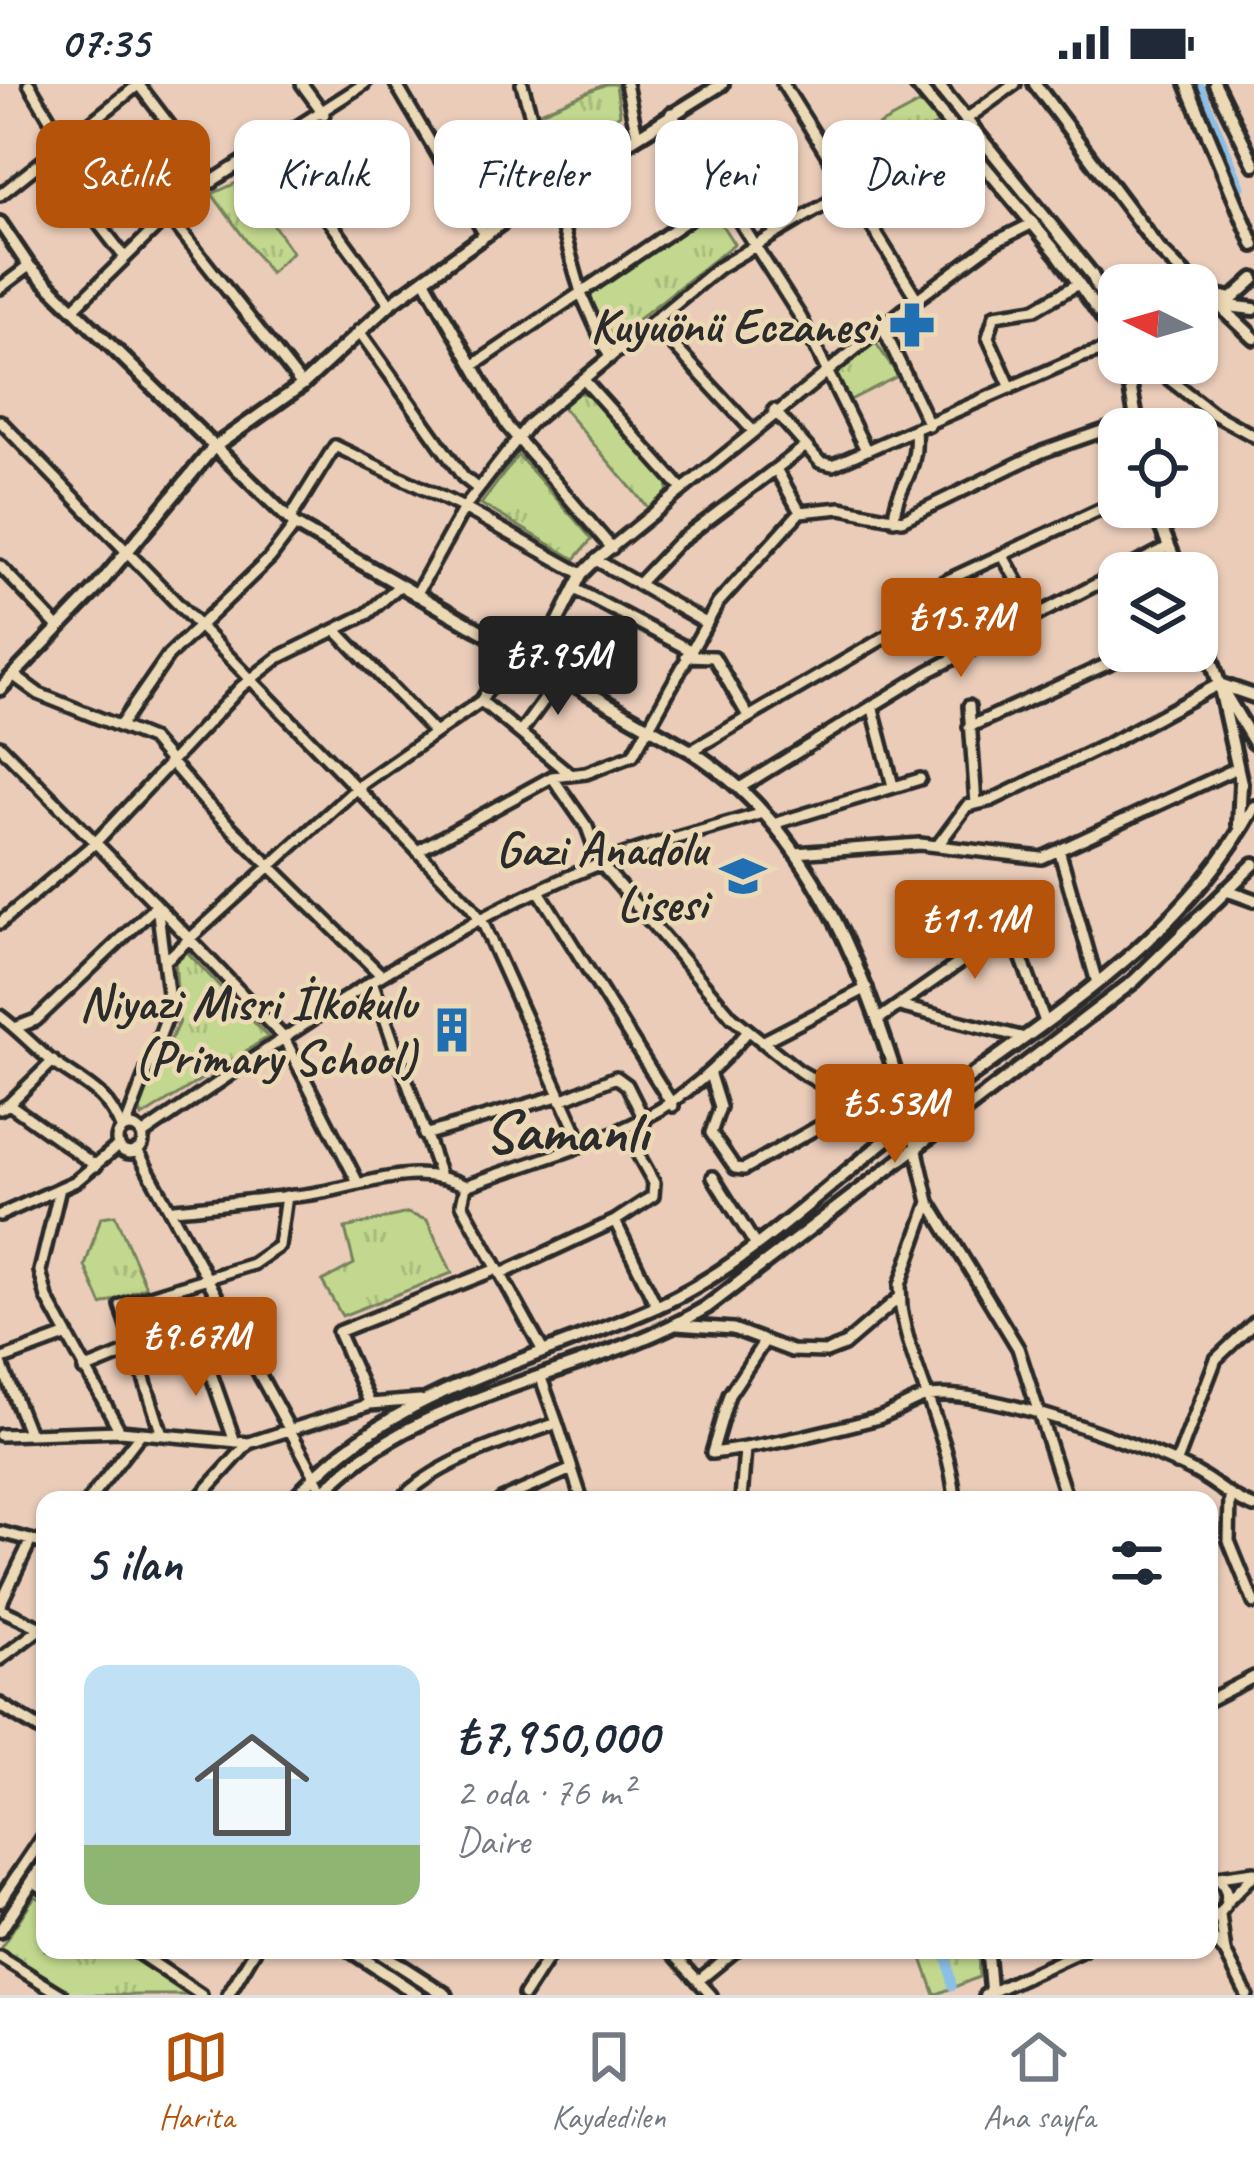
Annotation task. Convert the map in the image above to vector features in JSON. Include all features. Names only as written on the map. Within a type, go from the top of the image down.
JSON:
[{"type":"main road","points":[[631,139],[722,84]]},
{"type":"main road","points":[[916,84],[956,120]]},
{"type":"main road","points":[[937,84],[958,120]]},
{"type":"main road","points":[[1035,84],[1173,264]]},
{"type":"main road","points":[[1186,84],[1254,245]]},
{"type":"main road","points":[[1222,87],[1254,164]]},
{"type":"main road","points":[[985,153],[1092,275],[1098,289]]},
{"type":"main road","points":[[985,158],[1098,311]]},
{"type":"main road","points":[[0,223],[29,266],[292,523],[691,751],[741,787],[795,853],[866,988],[879,1019],[905,1125]]},
{"type":"main road","points":[[0,689],[124,555],[213,448],[302,385],[391,304],[495,228]]},
{"type":"main road","points":[[1218,294],[1232,299],[1254,279]]},
{"type":"main road","points":[[1219,305],[1254,309]]},
{"type":"main road","points":[[1219,305],[1254,338]]},
{"type":"main road","points":[[1161,528],[1170,552]]},
{"type":"main road","points":[[1215,672],[1237,768],[1241,819],[1226,854]]},
{"type":"main road","points":[[1219,684],[1254,696]]},
{"type":"main road","points":[[1219,684],[1254,742]]},
{"type":"main road","points":[[301,1491],[373,1427],[420,1400],[657,1307],[755,1244],[1097,983],[1173,916],[1226,854],[1254,807]]},
{"type":"main road","points":[[326,1491],[332,1480],[402,1432],[677,1325],[1134,981],[1254,864]]},
{"type":"main road","points":[[1226,890],[1254,899]]},
{"type":"main road","points":[[0,1705],[36,1729]]},
{"type":"main road","points":[[0,1901],[36,1847]]},
{"type":"main road","points":[[0,1930],[36,1875]]},
{"type":"main road","points":[[362,1959],[405,1991],[418,1995]]},
{"type":"main road","points":[[390,1959],[446,1995]]},
{"type":"street","points":[[29,84],[51,120]]},
{"type":"street","points":[[302,84],[324,114]]},
{"type":"street","points":[[314,120],[364,84]]},
{"type":"street","points":[[396,84],[485,235]]},
{"type":"street","points":[[522,84],[531,120]]},
{"type":"street","points":[[626,84],[637,135]]},
{"type":"street","points":[[783,84],[822,148]]},
{"type":"street","points":[[966,120],[1015,84]]},
{"type":"street","points":[[95,120],[138,85],[213,182]]},
{"type":"street","points":[[671,113],[675,120]]},
{"type":"street","points":[[0,195],[36,167]]},
{"type":"street","points":[[210,184],[234,169]]},
{"type":"street","points":[[416,595],[464,508],[516,438],[718,268],[822,205]]},
{"type":"street","points":[[537,663],[583,574],[596,560],[774,410],[916,299],[993,243],[1033,223]]},
{"type":"street","points":[[102,228],[123,255]]},
{"type":"street","points":[[74,308],[152,228]]},
{"type":"street","points":[[180,228],[302,385]]},
{"type":"street","points":[[335,228],[391,304]]},
{"type":"street","points":[[561,228],[610,358]]},
{"type":"street","points":[[474,365],[678,228]]},
{"type":"street","points":[[741,228],[801,318],[866,450]]},
{"type":"street","points":[[872,228],[916,299]]},
{"type":"street","points":[[0,288],[29,266]]},
{"type":"street","points":[[424,279],[516,438],[612,548]]},
{"type":"street","points":[[1011,388],[988,338],[995,315],[1035,309],[1078,284]]},
{"type":"street","points":[[653,323],[752,430]]},
{"type":"street","points":[[882,326],[929,424]]},
{"type":"street","points":[[359,331],[452,463],[477,488]]},
{"type":"street","points":[[774,410],[828,466],[1098,349]]},
{"type":"street","points":[[584,380],[682,489]]},
{"type":"street","points":[[1175,384],[1214,414],[1254,436]]},
{"type":"street","points":[[0,421],[124,555],[421,849],[482,920],[582,1144]]},
{"type":"street","points":[[895,520],[896,500],[908,486],[914,466],[914,431]]},
{"type":"street","points":[[421,849],[552,777],[626,759],[704,622],[800,512],[841,508],[895,520],[913,517],[1042,452],[1098,435]]},
{"type":"street","points":[[121,724],[152,676],[198,624],[270,558],[335,446],[464,508],[583,574]]},
{"type":"street","points":[[638,584],[668,550],[806,446]]},
{"type":"street","points":[[776,469],[800,512]]},
{"type":"street","points":[[691,751],[899,629],[896,604],[1098,511]]},
{"type":"street","points":[[741,787],[1036,615],[1168,547]]},
{"type":"street","points":[[1003,556],[1036,615]]},
{"type":"street","points":[[596,560],[704,622]]},
{"type":"street","points":[[0,566],[59,628]]},
{"type":"street","points":[[0,923],[95,842],[171,765],[205,721],[252,679],[278,658],[367,614],[398,587]]},
{"type":"street","points":[[575,589],[687,652],[714,657],[748,716]]},
{"type":"street","points":[[337,630],[433,731]]},
{"type":"street","points":[[166,962],[359,786],[481,701],[513,650]]},
{"type":"street","points":[[969,727],[1098,668]]},
{"type":"street","points":[[13,675],[39,694],[152,739],[171,765],[376,978],[439,1173]]},
{"type":"street","points":[[520,733],[561,677]]},
{"type":"street","points":[[938,844],[955,816],[976,804],[1112,742],[1219,684]]},
{"type":"street","points":[[481,701],[571,775]]},
{"type":"street","points":[[969,706],[976,804]]},
{"type":"street","points":[[872,710],[893,786]]},
{"type":"street","points":[[0,746],[284,1039],[357,1181]]},
{"type":"street","points":[[795,853],[938,844],[1033,858],[1060,853],[1237,768]]},
{"type":"street","points":[[552,777],[587,827],[600,863],[748,1030],[799,1071],[905,1125],[929,1202],[1018,1348],[1064,1491]]},
{"type":"street","points":[[773,824],[920,778]]},
{"type":"street","points":[[137,1150],[142,1135],[284,1039],[376,978],[482,920],[600,863],[763,813]]},
{"type":"street","points":[[1060,853],[1097,983]]},
{"type":"street","points":[[539,891],[673,1106]]},
{"type":"street","points":[[0,1215],[60,1188],[96,1166],[118,1145],[167,1026],[166,962],[157,905]]},
{"type":"street","points":[[15,1028],[36,1020],[157,905]]},
{"type":"street","points":[[879,1019],[1033,910],[1044,913]]},
{"type":"street","points":[[1005,931],[1015,940],[1045,1022]]},
{"type":"street","points":[[762,1042],[866,988]]},
{"type":"street","points":[[902,1006],[1024,1037]]},
{"type":"street","points":[[0,1016],[53,1061],[96,1088],[113,1107],[123,1129],[142,1135]]},
{"type":"street","points":[[174,1209],[439,1173],[466,1186],[624,1130],[673,1106],[710,1075],[748,1030]]},
{"type":"street","points":[[53,1061],[4,1106],[96,1166]]},
{"type":"street","points":[[710,1075],[720,1106],[711,1133],[731,1166],[740,1169],[859,1104]]},
{"type":"street","points":[[424,1135],[616,1077],[627,1084],[644,1121]]},
{"type":"street","points":[[370,1403],[338,1332],[499,1272],[615,1221],[655,1191],[624,1130]]},
{"type":"street","points":[[118,1145],[129,1152],[137,1150]]},
{"type":"street","points":[[137,1150],[174,1209],[319,1491]]},
{"type":"street","points":[[713,1177],[755,1244]]},
{"type":"street","points":[[466,1186],[462,1204],[543,1351]]},
{"type":"street","points":[[60,1188],[40,1271],[84,1370],[120,1431]]},
{"type":"street","points":[[162,1435],[121,1305],[253,1264],[278,1246],[286,1196]]},
{"type":"street","points":[[929,1202],[901,1297],[926,1396],[952,1467],[954,1491]]},
{"type":"street","points":[[615,1221],[657,1307]]},
{"type":"street","points":[[677,1325],[733,1329],[792,1352],[826,1352],[844,1345],[901,1297]]},
{"type":"street","points":[[1176,1464],[1216,1359],[1254,1323]]},
{"type":"street","points":[[29,1434],[0,1361],[68,1335]]},
{"type":"street","points":[[200,1342],[235,1442]]},
{"type":"street","points":[[764,1342],[729,1395],[712,1453],[876,1418],[926,1396],[1002,1403],[1197,1472],[1230,1498],[1254,1507]]},
{"type":"street","points":[[84,1370],[133,1350]]},
{"type":"street","points":[[541,1378],[579,1491]]},
{"type":"street","points":[[0,1435],[120,1431],[248,1443],[370,1403],[420,1400]]},
{"type":"street","points":[[410,1491],[461,1460],[556,1423]]},
{"type":"street","points":[[96,1491],[141,1433]]},
{"type":"street","points":[[205,1491],[248,1443]]},
{"type":"street","points":[[742,1491],[745,1449]]},
{"type":"street","points":[[522,1491],[572,1469]]},
{"type":"street","points":[[1230,1498],[1229,1541],[1254,1603]]},
{"type":"street","points":[[0,1532],[36,1541]]},
{"type":"street","points":[[31,1540],[0,1607],[36,1623]]},
{"type":"street","points":[[0,1658],[36,1631]]},
{"type":"street","points":[[1218,1695],[1254,1677]]},
{"type":"street","points":[[1218,1876],[1254,1874]]},
{"type":"street","points":[[1225,1952],[1220,1915],[1254,1874]]},
{"type":"street","points":[[32,1881],[36,1883]]},
{"type":"street","points":[[1218,1885],[1227,1902]]},
{"type":"street","points":[[1218,1944],[1247,1995]]},
{"type":"street","points":[[0,1957],[62,1995]]},
{"type":"street","points":[[147,1959],[200,1995]]},
{"type":"street","points":[[227,1995],[249,1959]]},
{"type":"street","points":[[524,1995],[547,1959]]},
{"type":"street","points":[[678,1959],[711,1995]]},
{"type":"street","points":[[698,1981],[725,1959]]},
{"type":"street","points":[[987,1959],[989,1994],[1064,1959]]},
{"type":"green space","points":[[616,84],[620,114],[612,120],[539,120],[538,113]]},
{"type":"green space","points":[[921,103],[936,120],[889,120]]},
{"type":"green space","points":[[234,184],[234,224],[212,194]]},
{"type":"green space","points":[[237,228],[276,228],[292,252],[270,273]]},
{"type":"green space","points":[[688,228],[724,228],[734,244],[613,339],[588,297]]},
{"type":"green space","points":[[874,340],[898,376],[850,400],[835,373]]},
{"type":"green space","points":[[578,393],[591,394],[668,482],[667,493],[649,509],[562,407]]},
{"type":"green space","points":[[518,455],[592,539],[575,559],[481,504]]},
{"type":"green space","points":[[186,951],[268,1037],[142,1117],[139,1106],[179,1022],[175,959]]},
{"type":"green space","points":[[407,1213],[427,1220],[452,1273],[342,1316],[322,1281],[354,1264],[345,1228]]},
{"type":"green space","points":[[115,1215],[146,1287],[102,1305],[85,1266],[101,1217]]},
{"type":"green space","points":[[35,1896],[36,1959],[133,1959],[189,1995],[71,1995],[0,1949]]},
{"type":"green space","points":[[922,1959],[978,1959],[979,1977],[935,1995]]},
{"type":"waterway","points":[[1199,84],[1241,187]]},
{"type":"waterway","points":[[947,1959],[952,1986]]},
{"type":"place","name":"Kuyuönü Eczanesi","points":[[912,325]]},
{"type":"place","name":"Gazi Anadolu Lisesi","points":[[743,876]]},
{"type":"place","name":"Niyazi Mısri İlkokulu (Primary School)","points":[[452,1030]]},
{"type":"district","name":"Samanlı","points":[[566,1130]]}]
